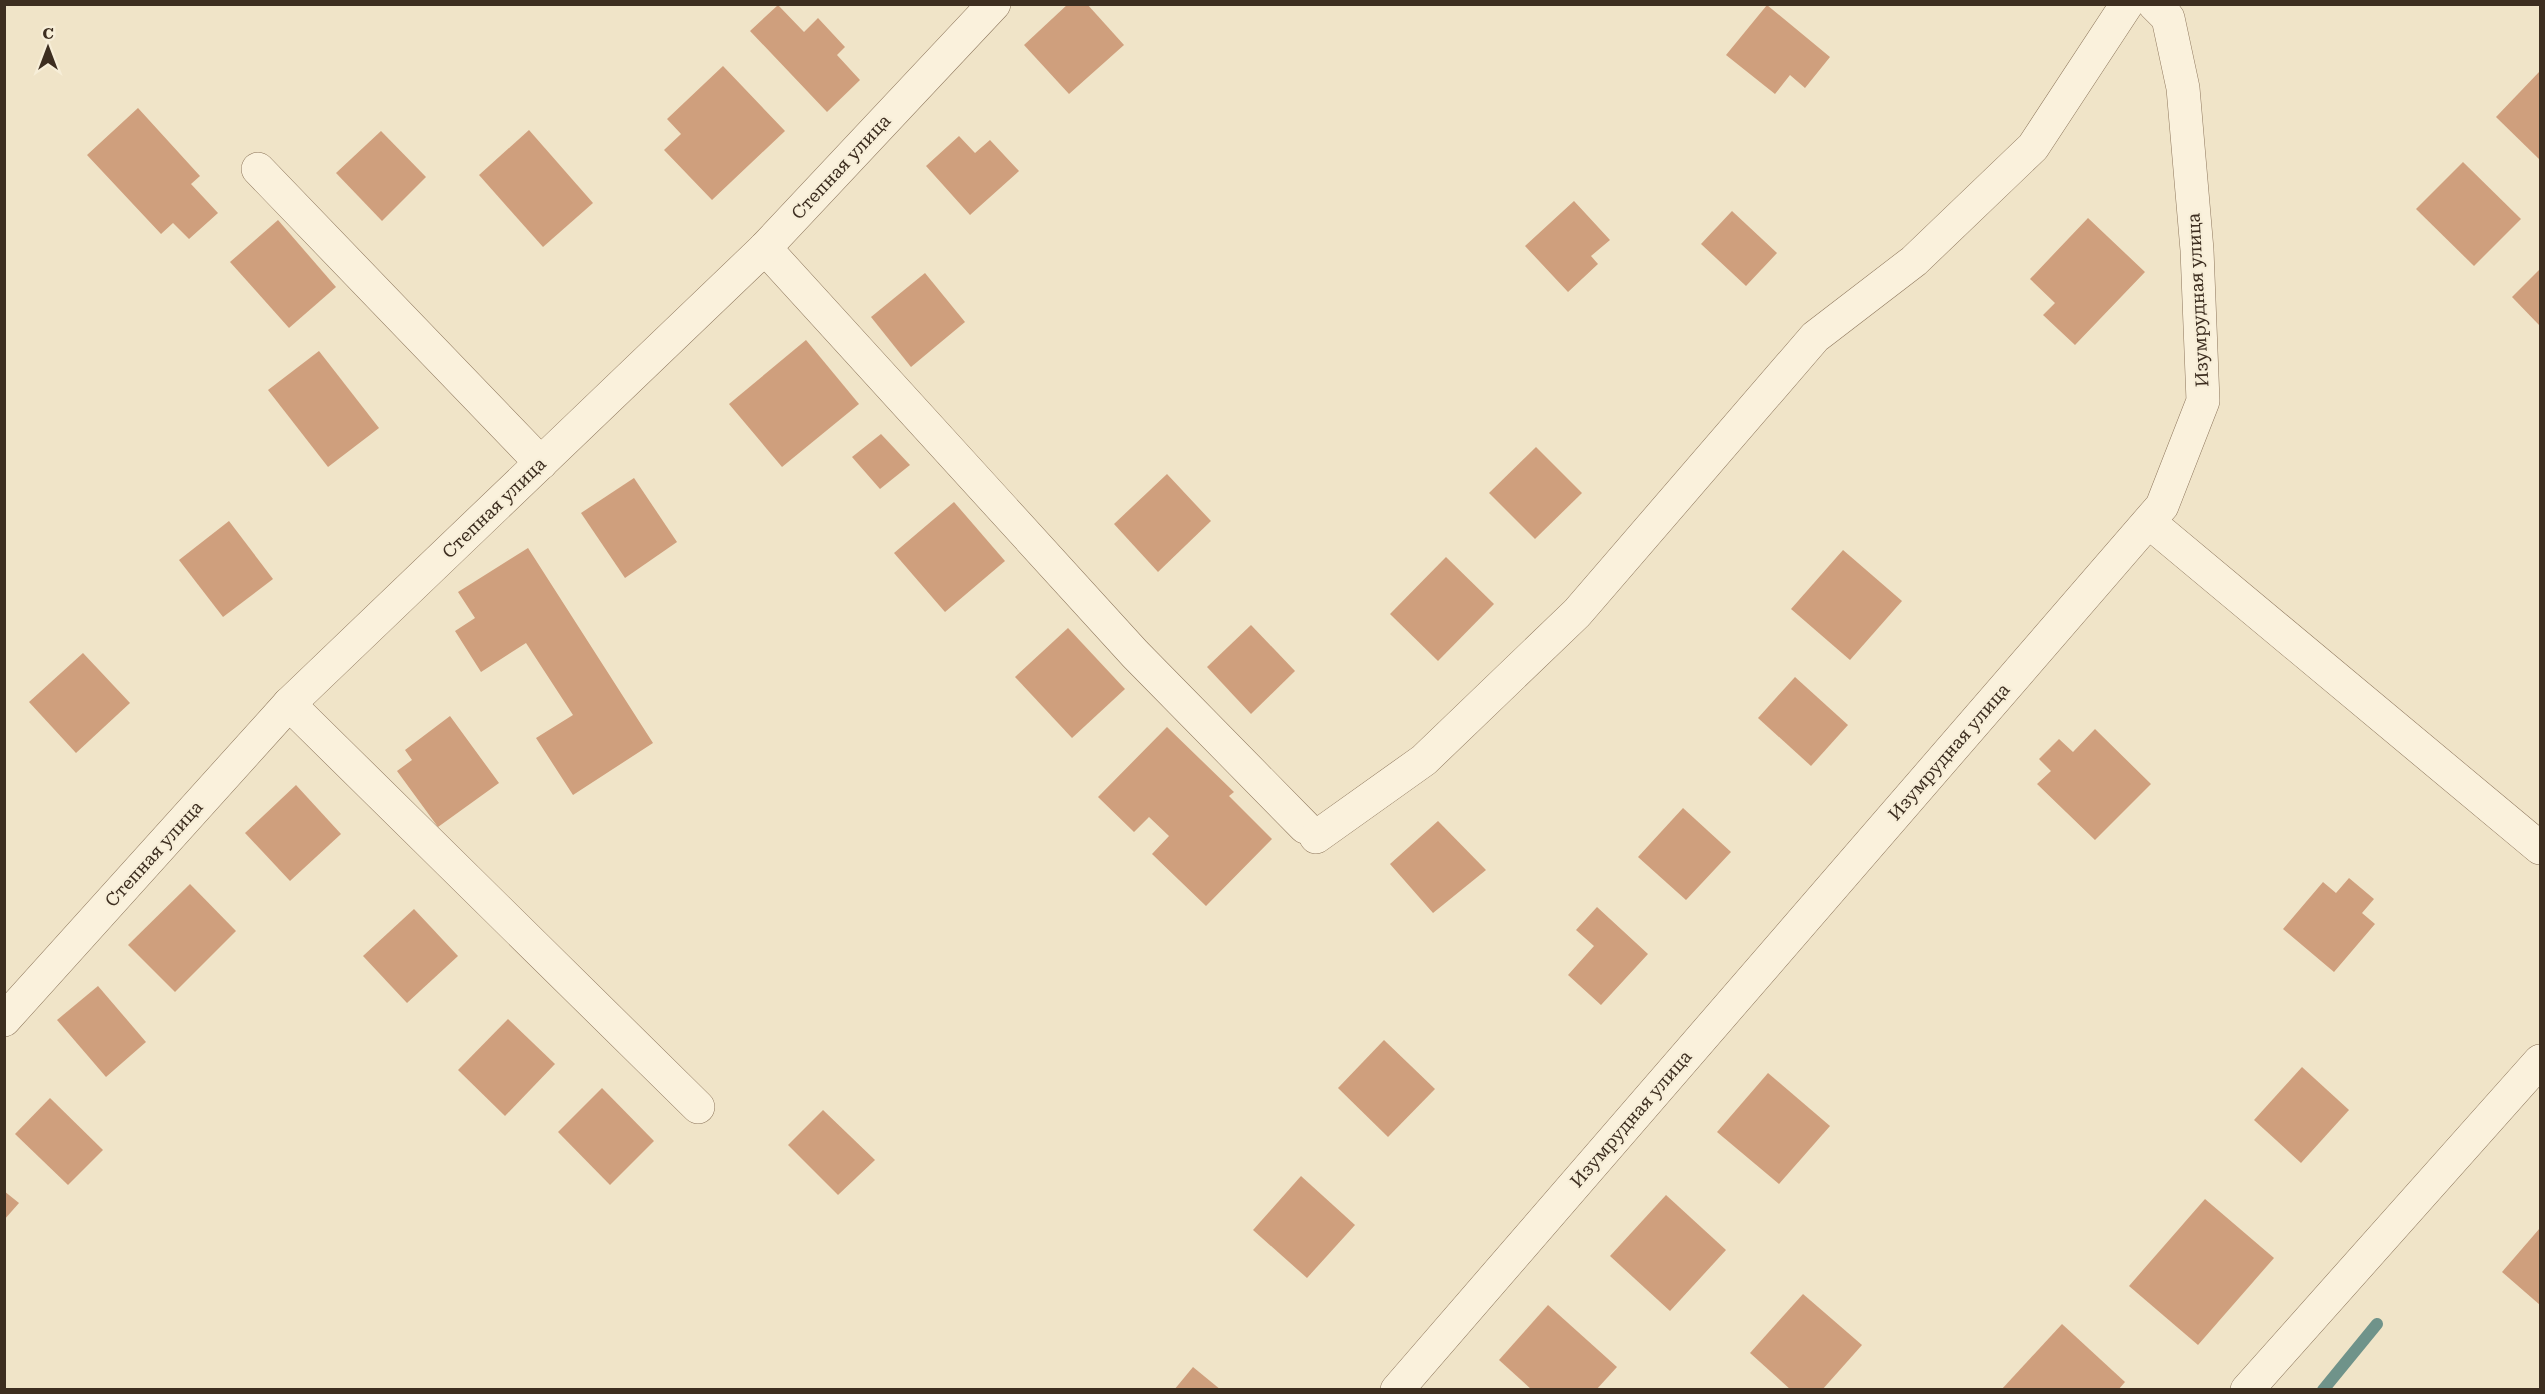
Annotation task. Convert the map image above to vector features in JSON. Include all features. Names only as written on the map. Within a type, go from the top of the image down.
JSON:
[{"type":"street","name":"Степная улица","points":[[4,1020],[289,704],[765,248],[994,4]]},
{"type":"street","points":[[765,248],[1135,654],[1311,832],[1424,760],[1577,613],[1815,337],[1914,261],[2033,147],[2127,4]]},
{"type":"street","name":"Изумрудная улица","points":[[1397,1389],[2162,506],[2203,401],[2197,250],[2183,88],[2168,18],[2154,4]]},
{"type":"street","points":[[258,169],[541,463]]},
{"type":"street","points":[[2149,522],[2541,848]]},
{"type":"street","points":[[289,704],[698,1107]]},
{"type":"street","points":[[2247,1389],[2541,1061]]},
{"type":"building","points":[[1068,4],[1087,4],[1124,45],[1069,94],[1024,45]]},
{"type":"building","points":[[778,5],[804,32],[818,18],[845,47],[837,55],[860,80],[827,112],[750,31]]},
{"type":"building","points":[[1767,5],[1830,57],[1805,88],[1790,75],[1775,94],[1726,55]]},
{"type":"building","points":[[723,66],[785,131],[712,200],[664,150],[681,134],[667,119]]},
{"type":"building","points":[[2540,71],[2540,160],[2496,117]]},
{"type":"building","points":[[138,108],[200,176],[191,184],[218,213],[189,239],[173,223],[161,234],[87,155]]},
{"type":"building","points":[[529,130],[593,203],[543,247],[479,175]]},
{"type":"building","points":[[381,131],[426,177],[382,221],[336,173]]},
{"type":"building","points":[[959,136],[975,153],[990,140],[1019,171],[970,215],[926,166]]},
{"type":"building","points":[[2463,162],[2521,219],[2474,266],[2416,209]]},
{"type":"building","points":[[1574,201],[1610,240],[1591,256],[1598,264],[1568,292],[1525,246]]},
{"type":"building","points":[[1732,211],[1777,253],[1746,286],[1701,244]]},
{"type":"building","points":[[2088,218],[2145,272],[2075,345],[2043,315],[2055,303],[2030,279]]},
{"type":"building","points":[[278,220],[336,287],[289,328],[230,262]]},
{"type":"building","points":[[2540,269],[2540,326],[2512,297]]},
{"type":"building","points":[[925,273],[965,322],[911,367],[871,317]]},
{"type":"building","points":[[806,340],[859,404],[782,467],[729,404]]},
{"type":"building","points":[[319,351],[379,428],[328,467],[268,390]]},
{"type":"building","points":[[881,434],[910,465],[880,489],[852,457]]},
{"type":"building","points":[[1536,447],[1582,493],[1535,539],[1489,493]]},
{"type":"building","points":[[1167,474],[1211,521],[1158,572],[1114,524]]},
{"type":"building","points":[[634,478],[677,542],[625,578],[581,513]]},
{"type":"building","points":[[954,502],[1005,561],[945,612],[894,553]]},
{"type":"building","points":[[229,521],[273,579],[223,617],[179,560]]},
{"type":"building","points":[[528,548],[653,743],[573,795],[536,738],[573,715],[526,643],[481,672],[455,631],[475,618],[458,592]]},
{"type":"building","points":[[1843,550],[1902,601],[1850,660],[1791,609]]},
{"type":"building","points":[[1446,557],[1494,604],[1438,661],[1390,614]]},
{"type":"building","points":[[1251,625],[1295,671],[1251,714],[1207,667]]},
{"type":"building","points":[[1068,628],[1125,689],[1072,738],[1015,677]]},
{"type":"building","points":[[83,653],[130,703],[76,753],[29,702]]},
{"type":"building","points":[[1795,677],[1848,725],[1811,766],[1758,718]]},
{"type":"building","points":[[450,716],[499,783],[438,827],[397,771],[412,760],[405,750]]},
{"type":"building","points":[[1167,727],[1234,792],[1229,796],[1272,839],[1206,906],[1152,854],[1169,836],[1149,817],[1134,832],[1098,797]]},
{"type":"building","points":[[2095,729],[2151,784],[2095,840],[2037,784],[2051,771],[2039,759],[2059,739],[2073,752]]},
{"type":"building","points":[[296,785],[341,834],[290,881],[245,833]]},
{"type":"building","points":[[1683,808],[1731,852],[1686,900],[1638,857]]},
{"type":"building","points":[[1438,821],[1486,870],[1433,913],[1390,864]]},
{"type":"building","points":[[2349,878],[2374,899],[2362,913],[2375,924],[2334,972],[2283,929],[2323,882],[2336,893]]},
{"type":"building","points":[[190,884],[236,931],[175,992],[128,945]]},
{"type":"building","points":[[1597,907],[1648,954],[1601,1005],[1568,975],[1594,946],[1576,930]]},
{"type":"building","points":[[414,909],[458,956],[407,1003],[363,956]]},
{"type":"building","points":[[98,986],[146,1042],[106,1077],[57,1020]]},
{"type":"building","points":[[508,1019],[555,1064],[505,1116],[458,1070]]},
{"type":"building","points":[[1384,1040],[1435,1089],[1388,1137],[1338,1088]]},
{"type":"building","points":[[2302,1067],[2349,1110],[2301,1163],[2254,1120]]},
{"type":"building","points":[[1768,1073],[1830,1126],[1779,1184],[1717,1132]]},
{"type":"building","points":[[602,1088],[654,1141],[610,1185],[558,1132]]},
{"type":"building","points":[[50,1098],[103,1150],[68,1185],[15,1134]]},
{"type":"building","points":[[823,1110],[875,1160],[838,1195],[788,1145]]},
{"type":"building","points":[[1301,1176],[1355,1225],[1307,1278],[1253,1230]]},
{"type":"building","points":[[4,1191],[19,1203],[4,1220]]},
{"type":"building","points":[[1666,1195],[1726,1250],[1670,1311],[1610,1256]]},
{"type":"building","points":[[2205,1199],[2274,1258],[2198,1345],[2129,1286]]},
{"type":"building","points":[[2540,1228],[2540,1305],[2502,1272]]},
{"type":"building","points":[[1803,1294],[1862,1345],[1822,1390],[1791,1390],[1750,1353]]},
{"type":"building","points":[[1548,1305],[1617,1367],[1596,1390],[1532,1390],[1499,1360]]},
{"type":"building","points":[[2062,1324],[2125,1382],[2118,1390],[2001,1390]]},
{"type":"building","points":[[1193,1367],[1221,1390],[1174,1390]]},
{"type":"waterway","points":[[2323,1390],[2377,1324]]}]
